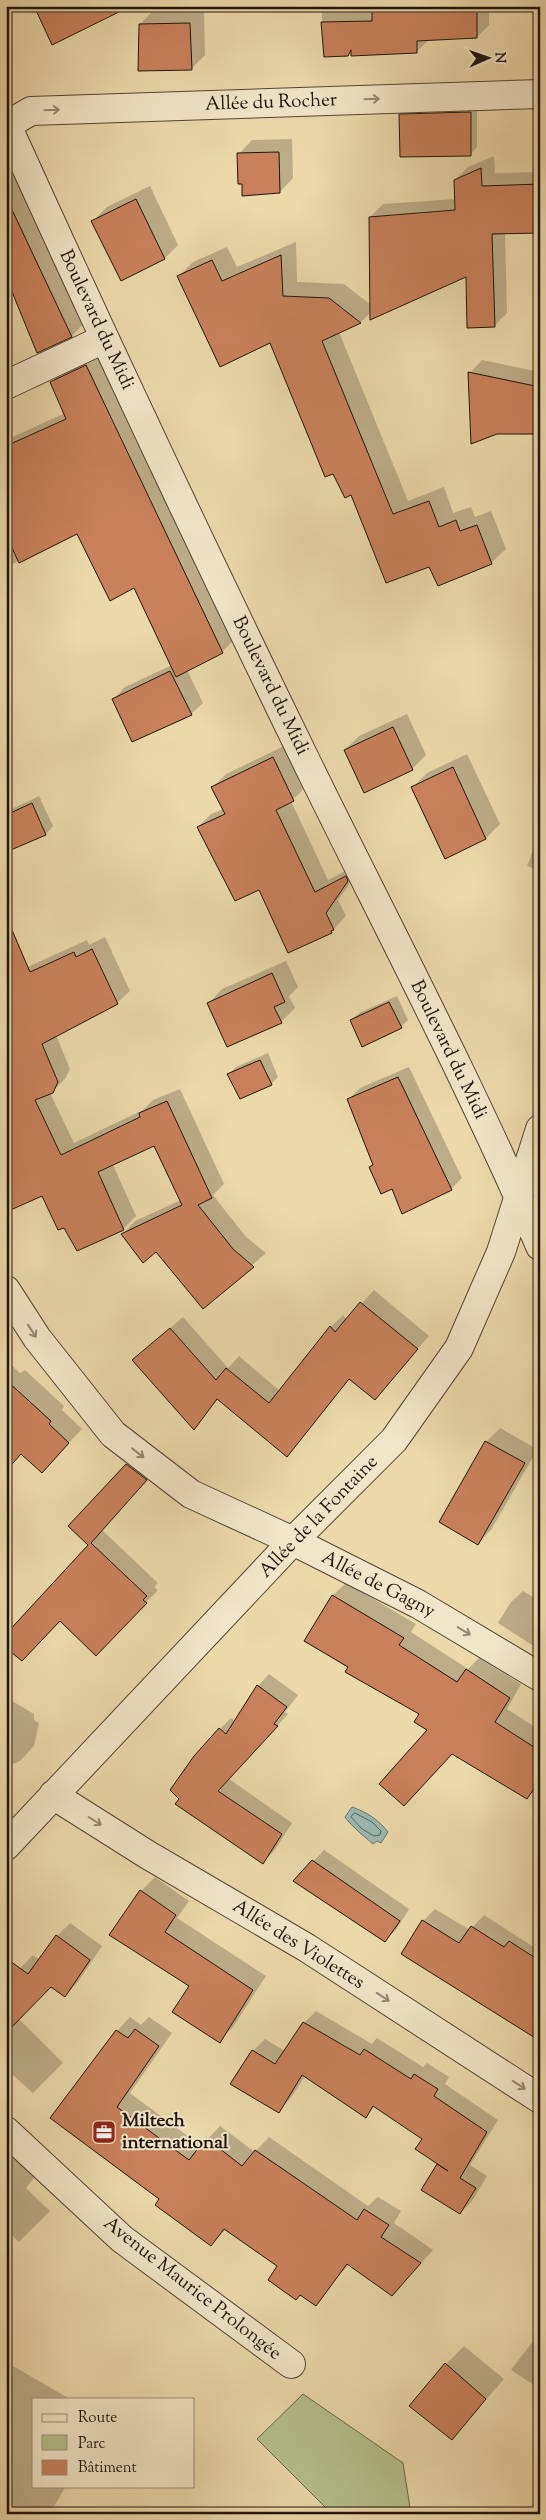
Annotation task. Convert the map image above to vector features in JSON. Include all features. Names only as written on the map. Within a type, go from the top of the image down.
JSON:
[{"type":"street","name":"Allée du Rocher","points":[[6,124],[31,111],[540,94]]},
{"type":"street","name":"Boulevard du Midi","points":[[6,124],[104,339],[274,695],[518,1196],[540,1246]]},
{"type":"street","points":[[6,385],[104,339]]},
{"type":"street","name":"Allée de la Fontaine","points":[[6,1846],[293,1541],[394,1440],[459,1348],[501,1252],[540,1129]]},
{"type":"street","name":"Allée de Gagny","points":[[6,1290],[37,1338],[113,1434],[191,1494],[293,1541],[418,1604],[540,1677]]},
{"type":"street","name":"Allée des Violettes","points":[[54,1795],[148,1855],[307,1948],[540,2099]]},
{"type":"street","name":"Avenue Maurice Prolongée","points":[[6,2131],[122,2239],[291,2364]]},
{"type":"green space","points":[[303,2394],[403,2463],[411,2514],[332,2514],[257,2439]]},
{"type":"water","points":[[352,1807],[372,1816],[388,1832],[381,1843],[377,1841],[373,1844],[348,1821],[345,1817]]},
{"type":"building","points":[[34,6],[131,6],[52,45]]},
{"type":"building","points":[[372,6],[477,6],[477,38],[417,41],[417,53],[351,56],[351,50],[348,56],[324,57],[321,22],[372,21]]},
{"type":"building","points":[[190,23],[192,70],[138,71],[139,24]]},
{"type":"building","points":[[471,112],[471,156],[400,157],[399,114]]},
{"type":"building","points":[[279,152],[280,193],[242,196],[242,184],[238,184],[237,153]]},
{"type":"building","points":[[481,168],[482,186],[540,184],[540,233],[492,234],[495,327],[467,328],[466,277],[370,320],[369,217],[455,210],[454,180]]},
{"type":"building","points":[[6,197],[72,337],[37,353],[6,277]]},
{"type":"building","points":[[136,199],[165,259],[121,281],[91,221]]},
{"type":"building","points":[[281,255],[283,296],[329,298],[361,323],[322,341],[393,514],[429,501],[439,527],[456,520],[460,531],[477,525],[492,564],[438,586],[429,567],[386,583],[351,495],[345,498],[333,474],[325,477],[270,343],[220,367],[177,276],[212,260],[222,281]]},
{"type":"building","points":[[86,365],[223,653],[176,677],[134,588],[110,601],[77,534],[19,563],[6,535],[6,446],[66,419],[50,382]]},
{"type":"building","points":[[468,372],[540,387],[540,434],[497,434],[471,444]]},
{"type":"building","points":[[170,671],[192,715],[132,742],[112,699]]},
{"type":"building","points":[[393,727],[413,770],[364,793],[344,750]]},
{"type":"building","points":[[273,757],[294,801],[276,810],[315,892],[346,876],[348,881],[326,913],[334,930],[331,931],[332,933],[288,953],[259,890],[235,901],[197,827],[225,814],[211,787]]},
{"type":"building","points":[[453,767],[486,839],[445,859],[411,787]]},
{"type":"building","points":[[32,803],[46,835],[6,852],[6,815]]},
{"type":"building","points":[[6,916],[30,972],[74,952],[76,957],[92,949],[118,1004],[42,1044],[58,1082],[53,1093],[35,1100],[61,1155],[140,1117],[139,1113],[167,1101],[212,1198],[198,1205],[233,1249],[254,1267],[203,1309],[156,1252],[143,1263],[121,1234],[182,1205],[154,1146],[98,1172],[124,1230],[77,1251],[64,1228],[58,1230],[42,1196],[6,1212]]},
{"type":"building","points":[[272,973],[285,1002],[274,1007],[282,1023],[227,1047],[207,1003]]},
{"type":"building","points":[[389,1002],[402,1028],[362,1047],[350,1020]]},
{"type":"building","points":[[260,1060],[272,1085],[240,1099],[227,1074]]},
{"type":"building","points":[[398,1077],[452,1190],[402,1214],[392,1189],[381,1194],[369,1167],[373,1165],[347,1099]]},
{"type":"building","points":[[360,1302],[418,1349],[375,1400],[349,1379],[287,1457],[217,1399],[194,1430],[132,1360],[170,1328],[216,1380],[226,1368],[269,1403],[330,1326],[335,1332]]},
{"type":"building","points":[[6,1380],[51,1421],[49,1424],[69,1443],[42,1473],[21,1454],[6,1471]]},
{"type":"building","points":[[485,1441],[525,1463],[478,1545],[439,1522]]},
{"type":"building","points":[[126,1464],[147,1480],[91,1543],[147,1596],[143,1600],[147,1603],[96,1656],[60,1621],[22,1661],[6,1648],[6,1634],[88,1545],[68,1526]]},
{"type":"building","points":[[332,1595],[404,1638],[399,1645],[457,1682],[466,1669],[510,1698],[495,1722],[540,1751],[540,1780],[527,1799],[452,1754],[404,1806],[379,1784],[427,1730],[414,1722],[419,1714],[345,1672],[348,1667],[304,1641]]},
{"type":"building","points":[[257,1685],[287,1707],[274,1724],[278,1726],[218,1791],[282,1834],[263,1864],[175,1804],[179,1799],[170,1790],[194,1756],[219,1728],[226,1734]]},
{"type":"building","points":[[312,1860],[400,1921],[385,1942],[293,1881]]},
{"type":"building","points":[[140,1890],[176,1915],[165,1932],[253,1990],[220,2043],[172,2012],[189,1986],[109,1935]]},
{"type":"building","points":[[422,1920],[459,1943],[471,1926],[504,1947],[509,1941],[540,1961],[540,2041],[401,1954]]},
{"type":"building","points":[[56,1935],[90,1960],[65,1997],[51,1987],[6,2033],[6,1958],[28,1974]]},
{"type":"building","points":[[303,2022],[360,2055],[364,2049],[411,2079],[414,2074],[438,2089],[434,2096],[487,2132],[460,2178],[476,2188],[460,2214],[421,2190],[437,2164],[448,2171],[415,2149],[422,2139],[373,2106],[366,2118],[302,2075],[279,2113],[230,2084],[252,2050],[275,2064]]},
{"type":"building","points":[[135,2029],[159,2046],[117,2107],[189,2160],[206,2138],[242,2166],[255,2150],[357,2220],[364,2209],[389,2225],[381,2237],[421,2263],[392,2296],[347,2264],[316,2306],[300,2295],[296,2300],[268,2280],[277,2266],[224,2229],[211,2246],[155,2205],[159,2199],[50,2118],[116,2030],[128,2038]]},
{"type":"building","points":[[445,2363],[486,2399],[452,2440],[409,2406]]},
{"type":"place","name":"Miltech international","points":[[104,2132]]}]
